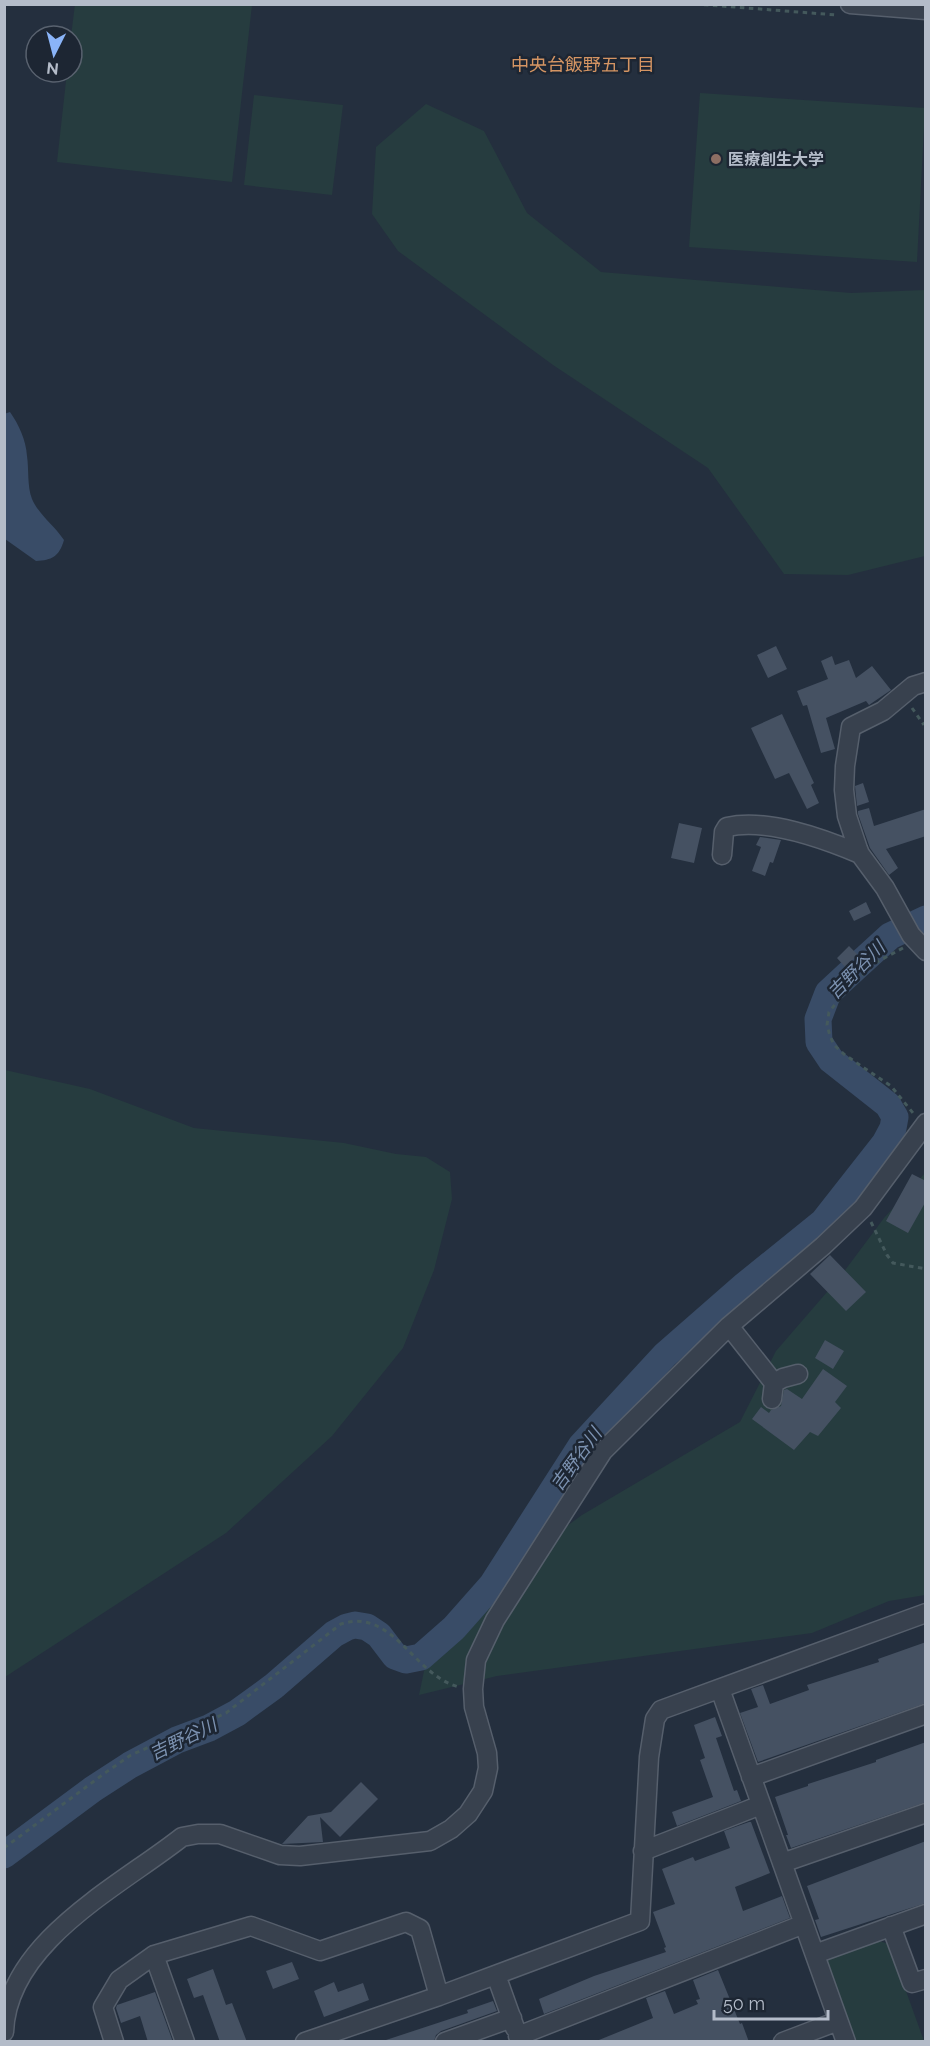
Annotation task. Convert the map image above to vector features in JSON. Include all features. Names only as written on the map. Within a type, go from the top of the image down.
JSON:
[{"type":"street","points":[[848,10],[926,10]]},
{"type":"street","points":[[915,937],[885,888],[860,854],[847,816],[844,790],[845,766],[851,727],[883,711],[913,686],[926,682]]},
{"type":"street","points":[[722,855],[724,832],[727,827],[743,823],[759,824],[819,837],[860,854]]},
{"type":"street","points":[[4,2032],[14,1990],[43,1946],[71,1917],[182,1837],[220,1834],[280,1856],[300,1856],[430,1840],[450,1829],[468,1814],[483,1791],[488,1768],[488,1753],[474,1707],[476,1660],[495,1620],[603,1451],[729,1326],[823,1246],[863,1208],[923,1125]]},
{"type":"street","points":[[729,1326],[773,1391],[783,1378],[798,1374]]},
{"type":"street","points":[[305,2042],[439,1996],[640,1921],[649,1757],[655,1719],[661,1710],[926,1613]]},
{"type":"street","points":[[720,1689],[846,2042]]},
{"type":"street","points":[[751,1777],[926,1714]]},
{"type":"street","points":[[643,1851],[761,1805]]},
{"type":"street","points":[[782,1863],[926,1813]]},
{"type":"street","points":[[814,1954],[926,1914]]},
{"type":"street","points":[[114,2042],[103,2007],[119,1980],[154,1955],[250,1926],[320,1952],[406,1922],[420,1929],[439,1996]]},
{"type":"street","points":[[496,1975],[519,2039],[804,1924]]},
{"type":"street","points":[[891,1926],[912,1983],[926,1979]]},
{"type":"street","points":[[154,1955],[185,2042]]},
{"type":"street","points":[[445,2042],[512,2018]]},
{"type":"street","points":[[783,2042],[838,2021]]},
{"type":"path","points":[[695,4],[848,10]]},
{"type":"path","points":[[902,694],[924,725]]},
{"type":"path","points":[[915,937],[875,963],[853,984],[829,1012],[827,1025],[834,1045],[891,1086],[923,1125]]},
{"type":"path","points":[[863,1208],[893,1263],[926,1269]]},
{"type":"path","points":[[4,1848],[131,1755],[226,1713],[340,1624],[350,1621],[369,1622],[391,1636],[433,1674],[452,1686],[473,1689]]},
{"type":"green space","points":[[75,4],[252,5],[232,182],[57,162],[66,84],[84,84],[84,24],[72,24]]},
{"type":"green space","points":[[700,93],[925,108],[917,262],[689,247]]},
{"type":"green space","points":[[254,95],[343,105],[332,195],[244,185]]},
{"type":"green space","points":[[426,104],[484,131],[527,213],[601,272],[851,293],[925,290],[925,556],[848,575],[784,574],[708,468],[553,365],[398,251],[372,214],[376,147]]},
{"type":"green space","points":[[5,1070],[90,1089],[194,1128],[344,1143],[396,1154],[426,1157],[450,1172],[452,1199],[434,1270],[403,1348],[332,1436],[226,1533],[5,1677]]},
{"type":"green space","points":[[925,1173],[925,1595],[889,1601],[812,1633],[497,1676],[419,1695],[429,1647],[496,1578],[582,1515],[740,1422],[776,1351],[840,1277],[884,1218]]},
{"type":"green space","points":[[876,1940],[889,1944],[924,2041],[855,2041],[825,1958]]},
{"type":"water","points":[[10,412],[25,444],[32,499],[64,540],[57,554],[46,560],[36,561],[5,539],[4,414]]},
{"type":"building","points":[[776,646],[787,669],[768,678],[757,655]]},
{"type":"building","points":[[832,656],[835,665],[849,660],[856,678],[872,666],[891,690],[869,705],[866,701],[826,718],[835,749],[821,753],[807,705],[803,706],[797,691],[828,679],[821,661]]},
{"type":"building","points":[[782,714],[814,783],[811,785],[819,803],[807,809],[789,773],[775,779],[751,728]]},
{"type":"building","points":[[863,783],[869,802],[857,806],[855,786]]},
{"type":"building","points":[[869,808],[874,826],[926,809],[926,836],[886,849],[898,868],[889,875],[870,848],[858,814],[858,811]]},
{"type":"building","points":[[679,823],[702,828],[694,863],[671,858]]},
{"type":"building","points":[[760,837],[781,840],[773,863],[770,862],[765,876],[752,871],[761,847],[756,845]]},
{"type":"building","points":[[866,902],[871,913],[854,921],[849,911]]},
{"type":"building","points":[[849,946],[858,955],[845,967],[837,958]]},
{"type":"building","points":[[912,1174],[926,1181],[926,1201],[908,1233],[886,1221]]},
{"type":"building","points":[[830,1255],[866,1292],[846,1311],[810,1274]]},
{"type":"building","points":[[825,1340],[844,1351],[833,1369],[815,1358]]},
{"type":"building","points":[[823,1369],[847,1386],[835,1402],[841,1408],[818,1436],[810,1432],[794,1450],[752,1419],[761,1407],[769,1413],[781,1406],[784,1390],[787,1389],[802,1399]]},
{"type":"building","points":[[926,1642],[926,1703],[758,1762],[740,1713],[758,1707],[751,1689],[763,1685],[770,1704],[809,1690],[807,1685],[879,1662],[878,1659]]},
{"type":"building","points":[[715,1717],[722,1736],[716,1738],[734,1791],[737,1790],[741,1801],[677,1826],[672,1812],[713,1797],[700,1760],[705,1758],[694,1725]]},
{"type":"building","points":[[926,1742],[926,1802],[791,1848],[775,1797]]},
{"type":"building","points":[[361,1782],[378,1799],[340,1837],[320,1817],[323,1842],[282,1844],[308,1816],[331,1812]]},
{"type":"building","points":[[751,1822],[770,1873],[735,1887],[743,1911],[782,1896],[790,1918],[544,2014],[539,1999],[594,1976],[666,1952],[653,1912],[675,1904],[662,1869],[693,1857],[695,1861],[730,1848],[724,1831]]},
{"type":"building","points":[[926,1841],[926,1903],[821,1937],[815,1920],[819,1919],[807,1886]]},
{"type":"building","points":[[292,1962],[299,1979],[273,1989],[266,1971]]},
{"type":"building","points":[[213,1969],[226,2005],[232,2003],[247,2042],[220,2042],[203,1995],[194,1998],[187,1979]]},
{"type":"building","points":[[718,1970],[749,2042],[594,2042],[653,2018],[646,1998],[665,1991],[674,2014],[698,2004],[696,2000],[700,1999],[693,1980]]},
{"type":"building","points":[[334,1982],[338,1992],[363,1983],[369,2000],[324,2017],[314,1991]]},
{"type":"building","points":[[155,1992],[173,2042],[148,2042],[140,2016],[121,2023],[117,2005]]},
{"type":"building","points":[[493,2001],[497,2011],[441,2031],[436,2035],[434,2041],[387,2042],[386,2040],[468,2013],[467,2010]]},
{"type":"waterway","name":"吉野谷川","points":[[4,1855],[93,1789],[130,1765],[177,1740],[209,1728],[237,1713],[274,1686],[334,1634],[347,1627],[355,1625],[367,1627],[379,1635],[395,1656],[406,1660],[421,1657],[454,1628],[492,1585],[581,1446],[665,1355],[745,1285],[823,1222],[885,1143],[893,1128],[895,1117],[888,1105],[831,1060],[819,1042],[818,1019],[828,993],[890,936],[926,919]]},
{"type":"place","name":"医療創生大学","points":[[716,159]]},
{"type":"district","name":"中央台飯野五丁目","points":[[583,64]]}]
